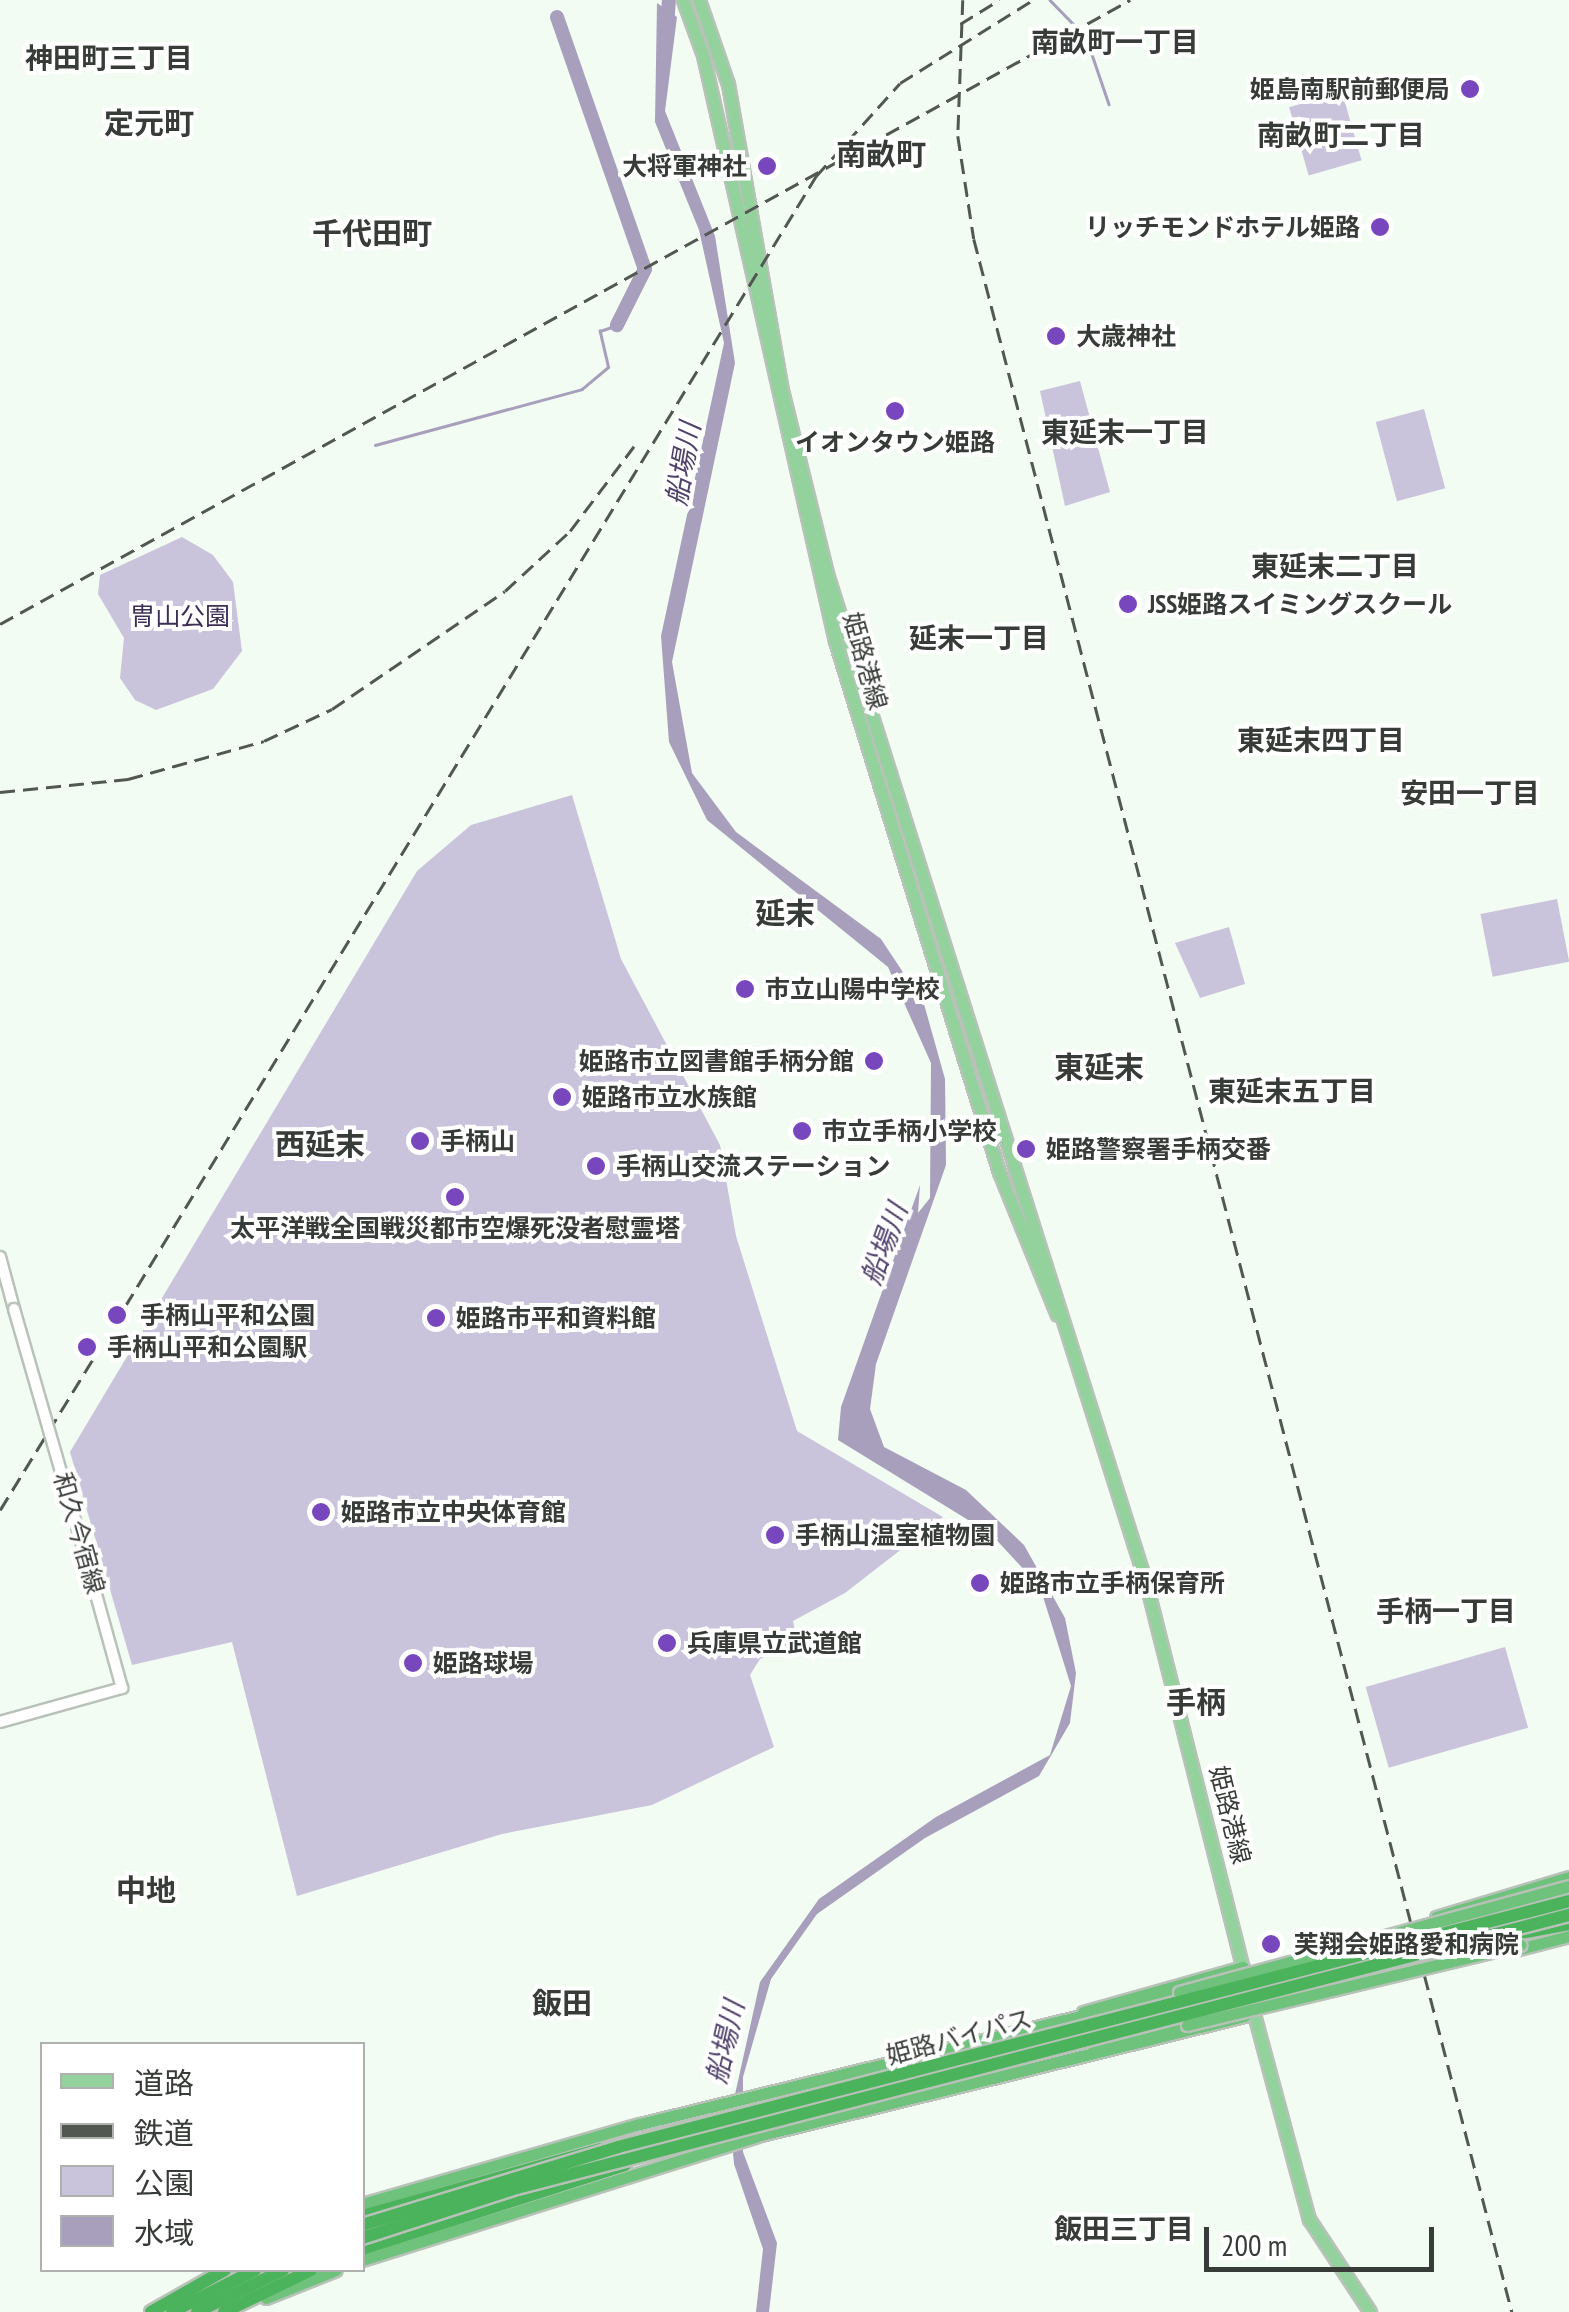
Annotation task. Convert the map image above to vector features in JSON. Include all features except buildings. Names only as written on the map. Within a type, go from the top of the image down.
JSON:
[{"type":"highway","points":[[1423,1921],[1569,1877]]},
{"type":"highway","points":[[1436,1943],[1569,1889]]},
{"type":"highway","points":[[365,2203],[1569,1889]]},
{"type":"highway","name":"姫路バイパス","points":[[365,2237],[1436,1943],[1569,1902]]},
{"type":"highway","name":"姫路バイパス","points":[[365,2224],[618,2147],[1436,1943],[1569,1914]]},
{"type":"highway","points":[[1436,1943],[1569,1930]]},
{"type":"highway","points":[[1435,1971],[1569,1930]]},
{"type":"highway","points":[[365,2247],[702,2145],[757,2136],[1569,1930]]},
{"type":"highway","points":[[1057,2024],[1100,2003],[1243,1967]]},
{"type":"highway","points":[[1057,2057],[1135,2047],[1252,2014]]},
{"type":"highway","points":[[365,2259],[702,2145]]},
{"type":"highway","points":[[365,2215],[424,2195],[618,2147]]},
{"type":"highway","points":[[150,2312],[221,2272]]},
{"type":"highway","points":[[172,2312],[250,2272]]},
{"type":"highway","points":[[197,2312],[279,2272]]},
{"type":"highway","points":[[224,2312],[306,2272]]},
{"type":"highway","points":[[240,2304],[330,2272]]},
{"type":"main road","name":"姫路港線","points":[[683,0],[703,55],[835,641],[998,1172],[1060,1318]]},
{"type":"main road","name":"姫路港線","points":[[699,0],[728,84],[782,386],[828,577],[1146,1583],[1252,2014],[1309,2220],[1370,2312]]},
{"type":"main road","name":"和久今宿線","points":[[0,1257],[122,1688],[0,1722]]},
{"type":"green space","points":[[1342,92],[1362,160],[1309,175],[1289,107]]},
{"type":"green space","points":[[1080,381],[1110,492],[1065,506],[1040,391]]},
{"type":"green space","points":[[1424,409],[1445,488],[1397,501],[1376,422]]},
{"type":"green space","name":"冑山公園","points":[[182,537],[213,555],[233,582],[242,651],[213,689],[156,710],[135,700],[120,678],[124,638],[98,594],[100,575]]},
{"type":"green space","name":"手柄山平和公園","points":[[572,795],[621,959],[720,1145],[736,1236],[797,1431],[943,1517],[845,1593],[793,1621],[797,1640],[760,1659],[750,1675],[774,1747],[652,1805],[502,1834],[297,1896],[232,1642],[132,1665],[70,1452],[417,871],[471,825]]},
{"type":"green space","points":[[1557,899],[1569,962],[1493,977],[1480,914]]},
{"type":"green space","points":[[1229,927],[1245,984],[1200,998],[1175,943]]},
{"type":"green space","points":[[1505,1647],[1528,1728],[1389,1768],[1366,1687]]},
{"type":"water","points":[[657,3],[677,17],[665,111],[715,236],[735,363],[672,662],[692,773],[736,832],[881,939],[924,1004],[945,1079],[946,1165],[876,1364],[870,1409],[884,1447],[966,1490],[1024,1545],[1065,1618],[1076,1673],[1070,1723],[1039,1776],[925,1838],[817,1914],[771,1979],[743,2077],[743,2152],[777,2243],[769,2312],[756,2312],[763,2249],[734,2164],[730,2117],[760,1982],[819,1899],[936,1817],[1050,1755],[1071,1686],[1040,1587],[991,1534],[838,1440],[841,1407],[920,1185],[918,1213],[930,1198],[931,1063],[888,967],[707,820],[669,742],[661,636],[724,343],[699,230],[655,122]]},
{"type":"waterway","name":"船場川","points":[[667,27],[669,0]]},
{"type":"waterway","points":[[1050,0],[1086,37],[1109,104]]},
{"type":"waterway","points":[[557,17],[645,269],[617,325]]},
{"type":"waterway","points":[[375,445],[582,389],[608,367],[600,331],[617,325]]},
{"type":"railway","points":[[963,0],[958,136],[974,239],[1512,2312]]},
{"type":"railway","points":[[960,24],[999,0]]},
{"type":"railway","points":[[113,1326],[816,176],[900,83],[1033,0]]},
{"type":"railway","points":[[0,624],[1130,0]]},
{"type":"railway","points":[[0,792],[128,779],[264,741],[332,709],[505,591],[570,531],[634,446]]},
{"type":"railway","points":[[0,1510],[94,1357]]},
{"type":"place","name":"姫島南駅前郵便局","points":[[1470,89]]},
{"type":"place","name":"大将軍神社","points":[[767,166]]},
{"type":"place","name":"リッチモンドホテル姫路","points":[[1380,227]]},
{"type":"place","name":"大歳神社","points":[[1056,336]]},
{"type":"place","name":"イオンタウン姫路","points":[[895,411]]},
{"type":"place","name":"JSS姫路スイミングスクール","points":[[1128,604]]},
{"type":"place","name":"市立山陽中学校","points":[[745,989]]},
{"type":"place","name":"姫路市立図書館手柄分館","points":[[874,1061]]},
{"type":"place","name":"姫路市立水族館","points":[[562,1097]]},
{"type":"place","name":"市立手柄小学校","points":[[802,1131]]},
{"type":"place","name":"手柄山","points":[[420,1141]]},
{"type":"place","name":"姫路警察署手柄交番","points":[[1026,1149]]},
{"type":"place","name":"手柄山交流ステーション","points":[[596,1166]]},
{"type":"place","name":"太平洋戦全国戦災都市空爆死没者慰霊塔","points":[[455,1197]]},
{"type":"place","name":"手柄山平和公園","points":[[117,1315]]},
{"type":"place","name":"姫路市平和資料館","points":[[436,1318]]},
{"type":"place","name":"手柄山平和公園駅","points":[[87,1347]]},
{"type":"place","name":"姫路市立中央体育館","points":[[321,1512]]},
{"type":"place","name":"手柄山温室植物園","points":[[775,1535]]},
{"type":"place","name":"姫路市立手柄保育所","points":[[980,1583]]},
{"type":"place","name":"兵庫県立武道館","points":[[667,1643]]},
{"type":"place","name":"姫路球場","points":[[413,1663]]},
{"type":"place","name":"芙翔会姫路愛和病院","points":[[1271,1944]]},
{"type":"district","name":"南畝町一丁目","points":[[1115,42]]},
{"type":"district","name":"神田町三丁目","points":[[109,58]]},
{"type":"district","name":"定元町","points":[[149,123]]},
{"type":"district","name":"南畝町二丁目","points":[[1341,135]]},
{"type":"district","name":"南畝町","points":[[881,154]]},
{"type":"district","name":"千代田町","points":[[372,233]]},
{"type":"district","name":"東延末一丁目","points":[[1125,432]]},
{"type":"district","name":"東延末二丁目","points":[[1335,566]]},
{"type":"district","name":"延末一丁目","points":[[979,638]]},
{"type":"district","name":"東延末四丁目","points":[[1321,740]]},
{"type":"district","name":"安田一丁目","points":[[1470,793]]},
{"type":"district","name":"延末","points":[[785,913]]},
{"type":"district","name":"東延末","points":[[1099,1067]]},
{"type":"district","name":"東延末五丁目","points":[[1292,1091]]},
{"type":"district","name":"西延末","points":[[320,1144]]},
{"type":"district","name":"手柄一丁目","points":[[1446,1611]]},
{"type":"district","name":"手柄","points":[[1196,1702]]},
{"type":"district","name":"中地","points":[[146,1890]]},
{"type":"district","name":"飯田","points":[[562,2003]]},
{"type":"district","name":"飯田三丁目","points":[[1124,2229]]}]
